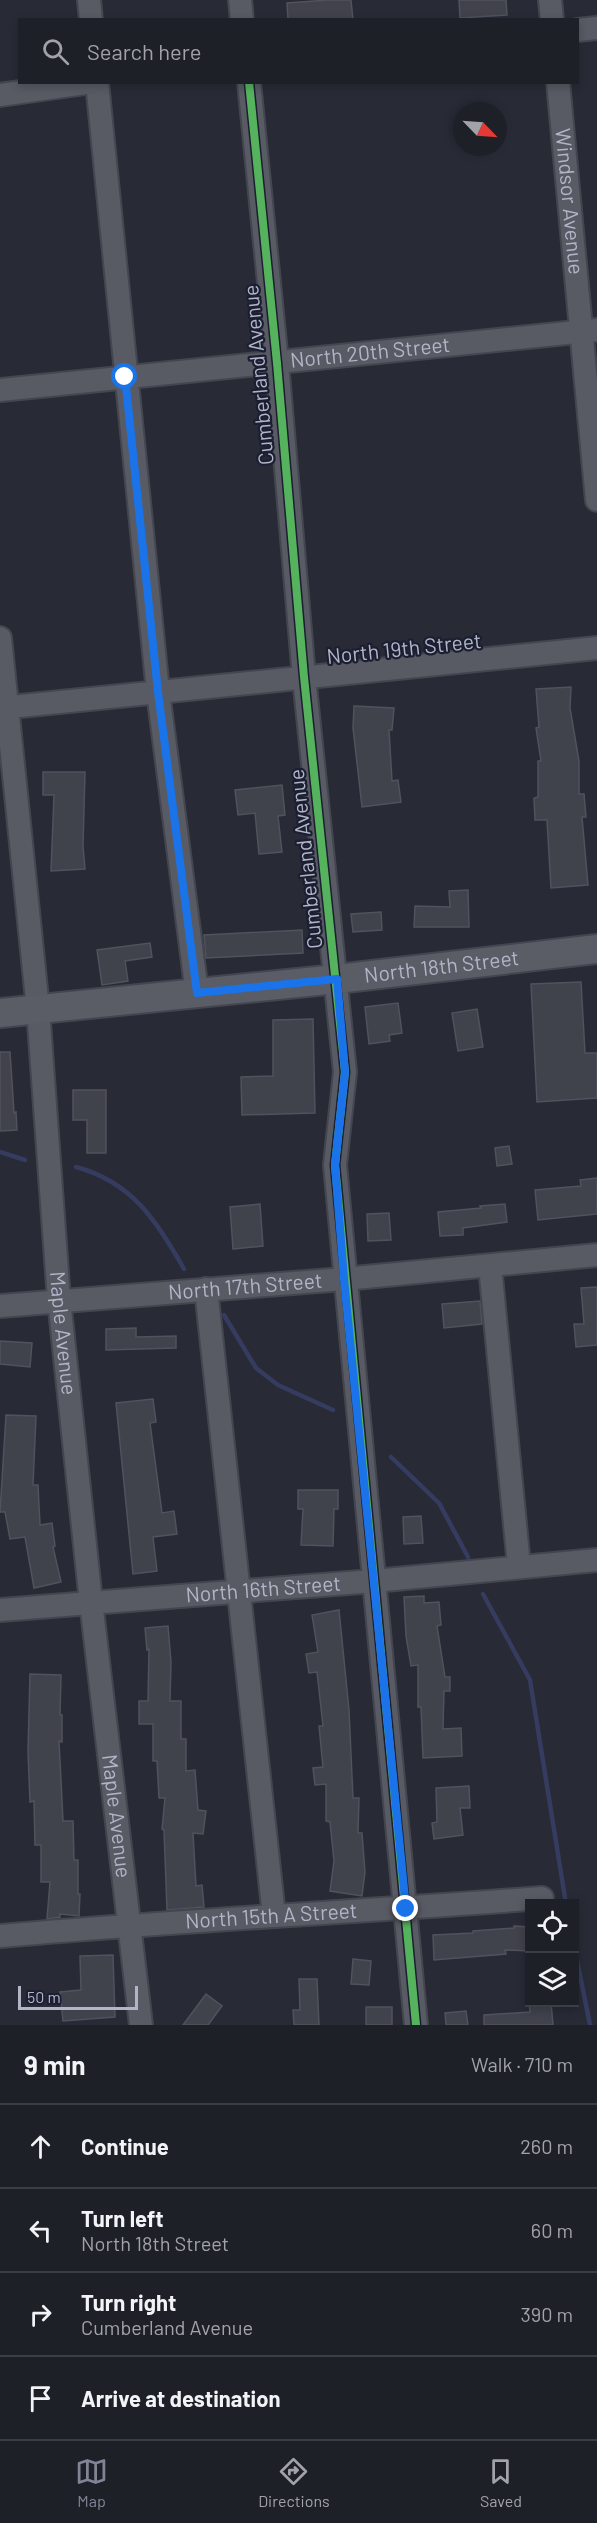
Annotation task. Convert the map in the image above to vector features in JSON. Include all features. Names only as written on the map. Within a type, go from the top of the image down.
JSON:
[{"type":"main road","name":"North 18th Street","points":[[0,1013],[337,979],[597,949]]},
{"type":"street","points":[[89,0],[91,18]]},
{"type":"street","points":[[240,0],[242,18]]},
{"type":"street","points":[[550,0],[552,18]]},
{"type":"street","points":[[579,30],[597,28]]},
{"type":"street","points":[[0,94],[77,84]]},
{"type":"street","points":[[97,84],[158,692],[197,993]]},
{"type":"street","name":"Cumberland Avenue","points":[[249,84],[277,363],[304,677],[345,1072],[335,1165],[416,2025]]},
{"type":"street","name":"Windsor Avenue","points":[[558,84],[590,331],[597,500]]},
{"type":"street","name":"North 20th Street","points":[[0,390],[590,331]]},
{"type":"street","name":"Maple Avenue","points":[[0,638],[3,708],[38,1009],[59,1300],[91,1602],[141,2025]]},
{"type":"street","name":"North 19th Street","points":[[3,708],[597,648]]},
{"type":"street","name":"North 17th Street","points":[[0,1306],[344,1279],[597,1255]]},
{"type":"street","points":[[490,1266],[519,1566]]},
{"type":"street","points":[[207,1289],[274,1916]]},
{"type":"street","name":"North 16th Street","points":[[0,1610],[374,1581],[597,1560]]},
{"type":"street","name":"North 15th A Street","points":[[0,1936],[130,1925],[406,1909],[542,1898]]},
{"type":"building","points":[[351,0],[353,18],[288,18],[287,3]]},
{"type":"building","points":[[459,0],[506,0],[507,15],[460,18]]},
{"type":"building","points":[[571,687],[570,708],[579,761],[579,794],[584,794],[586,817],[582,817],[588,885],[551,888],[547,820],[535,820],[534,798],[538,797],[538,761],[541,761],[536,728],[539,727],[536,689]]},
{"type":"building","points":[[354,706],[394,708],[392,730],[389,730],[392,781],[398,780],[401,802],[362,807],[353,728]]},
{"type":"building","points":[[43,772],[85,772],[83,846],[85,869],[51,871],[54,795],[43,795]]},
{"type":"building","points":[[282,785],[285,815],[278,816],[282,852],[259,854],[255,813],[238,815],[235,790]]},
{"type":"building","points":[[468,890],[469,927],[414,927],[415,906],[450,907],[449,891]]},
{"type":"building","points":[[381,912],[382,930],[353,932],[351,914]]},
{"type":"building","points":[[302,930],[303,953],[206,958],[204,935]]},
{"type":"building","points":[[150,943],[152,957],[125,961],[128,981],[102,985],[97,950]]},
{"type":"building","points":[[581,982],[585,1053],[597,1053],[597,1098],[537,1102],[531,984]]},
{"type":"building","points":[[398,1003],[402,1033],[389,1035],[390,1041],[369,1044],[365,1007]]},
{"type":"building","points":[[477,1009],[483,1047],[458,1051],[452,1013]]},
{"type":"building","points":[[313,1019],[315,1113],[242,1115],[241,1077],[273,1076],[273,1020]]},
{"type":"building","points":[[0,1052],[10,1052],[17,1130],[0,1131]]},
{"type":"building","points":[[73,1090],[106,1090],[106,1153],[87,1153],[87,1120],[73,1120]]},
{"type":"building","points":[[509,1146],[512,1164],[497,1166],[495,1148]]},
{"type":"building","points":[[597,1178],[597,1214],[538,1220],[535,1190],[581,1186],[580,1180]]},
{"type":"building","points":[[260,1204],[263,1246],[233,1249],[230,1207]]},
{"type":"building","points":[[505,1204],[507,1222],[463,1228],[463,1235],[440,1236],[438,1212]]},
{"type":"building","points":[[389,1213],[391,1240],[368,1241],[367,1214]]},
{"type":"building","points":[[597,1287],[597,1345],[576,1347],[574,1324],[584,1324],[581,1288]]},
{"type":"building","points":[[480,1301],[482,1324],[444,1328],[442,1304]]},
{"type":"building","points":[[136,1328],[136,1337],[176,1336],[176,1348],[106,1350],[106,1329]]},
{"type":"building","points":[[0,1341],[32,1343],[30,1367],[0,1364]]},
{"type":"building","points":[[153,1399],[156,1422],[150,1423],[162,1513],[174,1511],[177,1534],[153,1537],[157,1571],[133,1574],[116,1403]]},
{"type":"building","points":[[6,1415],[36,1416],[33,1485],[38,1485],[40,1525],[52,1523],[55,1546],[53,1547],[61,1582],[34,1588],[25,1537],[10,1539],[5,1512],[0,1512]]},
{"type":"building","points":[[298,1490],[338,1490],[338,1509],[334,1509],[333,1546],[301,1545],[303,1509],[298,1509]]},
{"type":"building","points":[[421,1516],[423,1543],[404,1544],[403,1517]]},
{"type":"building","points":[[424,1596],[424,1603],[439,1602],[441,1625],[437,1626],[445,1677],[450,1677],[450,1691],[444,1691],[443,1729],[461,1728],[462,1756],[423,1758],[421,1707],[418,1707],[418,1665],[411,1666],[406,1636],[404,1597]]},
{"type":"building","points":[[339,1610],[349,1710],[353,1798],[359,1798],[358,1833],[362,1833],[365,1872],[362,1896],[330,1891],[334,1861],[330,1822],[326,1821],[326,1784],[315,1785],[313,1768],[323,1767],[319,1726],[323,1726],[317,1672],[309,1673],[306,1654],[318,1652],[312,1615]]},
{"type":"building","points":[[168,1626],[171,1662],[170,1701],[181,1701],[181,1739],[186,1739],[186,1771],[195,1770],[198,1810],[206,1811],[203,1834],[193,1833],[196,1886],[202,1885],[204,1907],[167,1910],[164,1830],[162,1829],[165,1798],[159,1798],[157,1761],[153,1761],[153,1724],[139,1724],[139,1701],[148,1701],[149,1649],[147,1650],[145,1628]]},
{"type":"building","points":[[30,1674],[61,1675],[62,1742],[59,1741],[63,1821],[73,1821],[74,1860],[78,1860],[79,1916],[60,1914],[60,1917],[47,1919],[50,1882],[41,1882],[41,1845],[35,1845],[34,1801],[30,1802],[28,1751]]},
{"type":"building","points":[[469,1786],[470,1808],[460,1808],[463,1835],[434,1839],[432,1823],[437,1822],[436,1788]]},
{"type":"building","points":[[514,1926],[525,1927],[525,1951],[505,1950],[506,1954],[434,1960],[433,1935],[514,1928]]},
{"type":"building","points":[[113,1955],[115,2017],[63,2021],[60,1992],[81,1990],[80,1956]]},
{"type":"building","points":[[353,1959],[371,1961],[369,1985],[351,1984]]},
{"type":"building","points":[[299,1979],[317,1979],[319,2025],[294,2025],[293,2010],[300,2010]]},
{"type":"building","points":[[206,1994],[222,2006],[208,2025],[183,2025]]},
{"type":"building","points":[[366,2007],[392,2007],[392,2025],[366,2025]]},
{"type":"building","points":[[530,2007],[551,2007],[553,2025],[484,2025],[484,2015],[530,2012]]},
{"type":"building","points":[[466,2011],[468,2025],[446,2025],[445,2013]]},
{"type":"waterway","points":[[0,1152],[25,1160]]},
{"type":"waterway","points":[[76,1167],[96,1174],[128,1193],[153,1220],[184,1269]]},
{"type":"waterway","points":[[224,1315],[256,1368],[278,1385],[333,1410]]},
{"type":"waterway","points":[[391,1457],[439,1503],[468,1557]]},
{"type":"waterway","points":[[483,1594],[530,1680],[565,1899]]},
{"type":"waterway","points":[[576,1953],[590,2025]]},
{"type":"cycle path","points":[[249,84],[277,363],[304,677],[345,1072],[335,1165],[416,2025]]},
{"type":"route","points":[[125,377],[158,692],[197,993],[337,979],[345,1072],[335,1165],[344,1279],[406,1909]]}]
